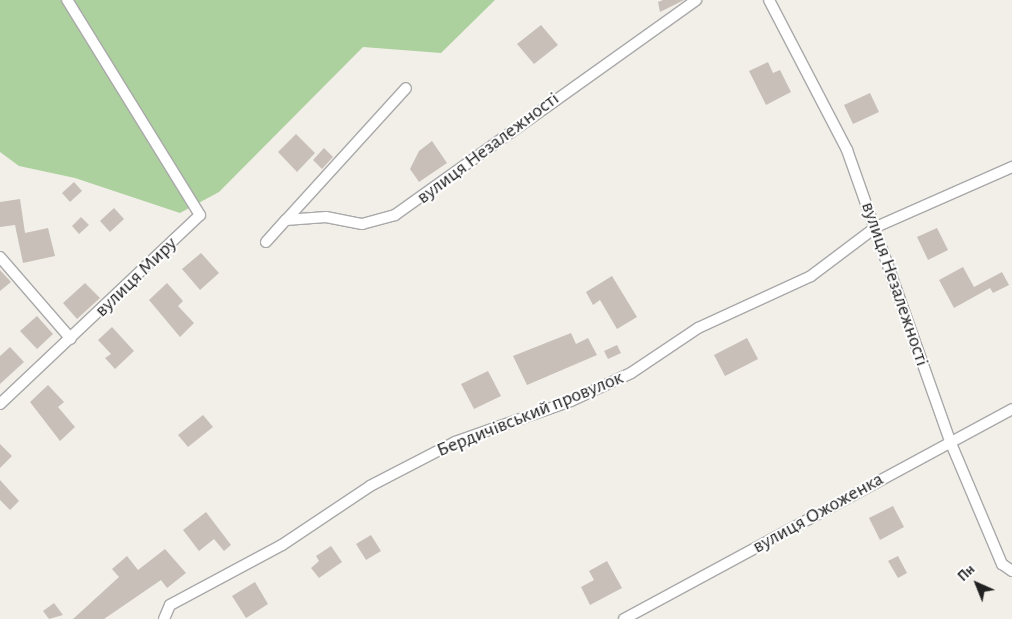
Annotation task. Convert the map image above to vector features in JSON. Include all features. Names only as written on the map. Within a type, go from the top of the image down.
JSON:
[{"type":"street","name":"вулиця Миру","points":[[0,404],[71,339],[200,215],[67,0]]},
{"type":"street","name":"вулиця Незалежності","points":[[286,220],[326,218],[362,224],[395,215],[696,0]]},
{"type":"street","name":"вулиця Незалежності","points":[[769,0],[847,150],[876,227],[950,441],[1002,564],[1012,572]]},
{"type":"street","points":[[266,242],[406,88]]},
{"type":"street","name":"Бердичівський провулок","points":[[164,619],[170,605],[282,545],[370,486],[455,442],[571,401],[631,373],[698,328],[811,276],[876,227],[1012,167]]},
{"type":"street","points":[[0,257],[71,339]]},
{"type":"street","name":"вулиця Ожоженка","points":[[624,619],[1012,409]]},
{"type":"green space","points":[[0,0],[495,0],[441,53],[363,47],[219,192],[180,213],[75,178],[19,166],[0,152]]},
{"type":"building","points":[[663,0],[684,0],[660,12],[658,2]]},
{"type":"building","points":[[541,25],[558,45],[534,64],[517,44]]},
{"type":"building","points":[[768,62],[773,73],[780,70],[791,92],[766,105],[749,71]]},
{"type":"building","points":[[870,93],[879,112],[853,124],[844,105]]},
{"type":"building","points":[[296,134],[315,153],[297,172],[278,152]]},
{"type":"building","points":[[432,141],[447,163],[419,182],[410,169],[419,151]]},
{"type":"building","points":[[324,148],[333,157],[322,169],[313,160]]},
{"type":"building","points":[[74,182],[82,191],[70,202],[62,193]]},
{"type":"building","points":[[20,199],[25,233],[48,228],[55,256],[23,263],[15,225],[0,227],[0,202]]},
{"type":"building","points":[[114,208],[124,219],[110,232],[100,221]]},
{"type":"building","points":[[81,217],[89,225],[79,234],[72,226]]},
{"type":"building","points":[[937,228],[948,250],[928,260],[917,237]]},
{"type":"building","points":[[201,253],[219,273],[200,290],[182,269]]},
{"type":"building","points":[[963,267],[974,287],[1002,272],[1009,285],[993,293],[990,288],[954,308],[939,280]]},
{"type":"building","points":[[0,270],[11,282],[0,291]]},
{"type":"building","points":[[612,276],[637,317],[617,329],[600,300],[593,305],[586,292]]},
{"type":"building","points":[[85,283],[100,298],[77,319],[63,303]]},
{"type":"building","points":[[167,283],[183,301],[178,306],[194,323],[180,337],[149,300]]},
{"type":"building","points":[[37,316],[53,334],[37,349],[20,331]]},
{"type":"building","points":[[112,327],[134,351],[115,369],[105,358],[111,354],[98,340]]},
{"type":"building","points":[[571,333],[576,344],[588,338],[597,355],[527,385],[513,356]]},
{"type":"building","points":[[747,338],[758,359],[725,376],[714,355]]},
{"type":"building","points":[[617,345],[621,353],[608,359],[604,351]]},
{"type":"building","points":[[10,347],[24,362],[0,384],[0,356]]},
{"type":"building","points":[[488,371],[501,396],[474,409],[461,384]]},
{"type":"building","points":[[48,385],[64,402],[58,407],[75,427],[60,441],[30,402]]},
{"type":"building","points":[[203,415],[213,427],[188,447],[178,435]]},
{"type":"building","points":[[0,444],[12,456],[0,468]]},
{"type":"building","points":[[0,480],[19,501],[10,510],[0,500]]},
{"type":"building","points":[[893,506],[904,527],[880,540],[869,518]]},
{"type":"building","points":[[206,512],[231,545],[224,551],[214,539],[199,551],[183,530]]},
{"type":"building","points":[[371,535],[381,551],[366,560],[356,544]]},
{"type":"building","points":[[331,546],[342,562],[319,578],[311,568],[319,561],[316,556]]},
{"type":"building","points":[[165,549],[186,573],[167,588],[161,580],[104,619],[73,619],[119,577],[112,569],[127,556],[138,570]]},
{"type":"building","points":[[898,556],[907,573],[898,578],[888,561]]},
{"type":"building","points":[[607,561],[622,588],[590,605],[581,587],[594,580],[589,571]]},
{"type":"building","points":[[255,582],[268,604],[246,618],[232,596]]},
{"type":"building","points":[[54,603],[63,615],[49,619],[43,611]]}]
